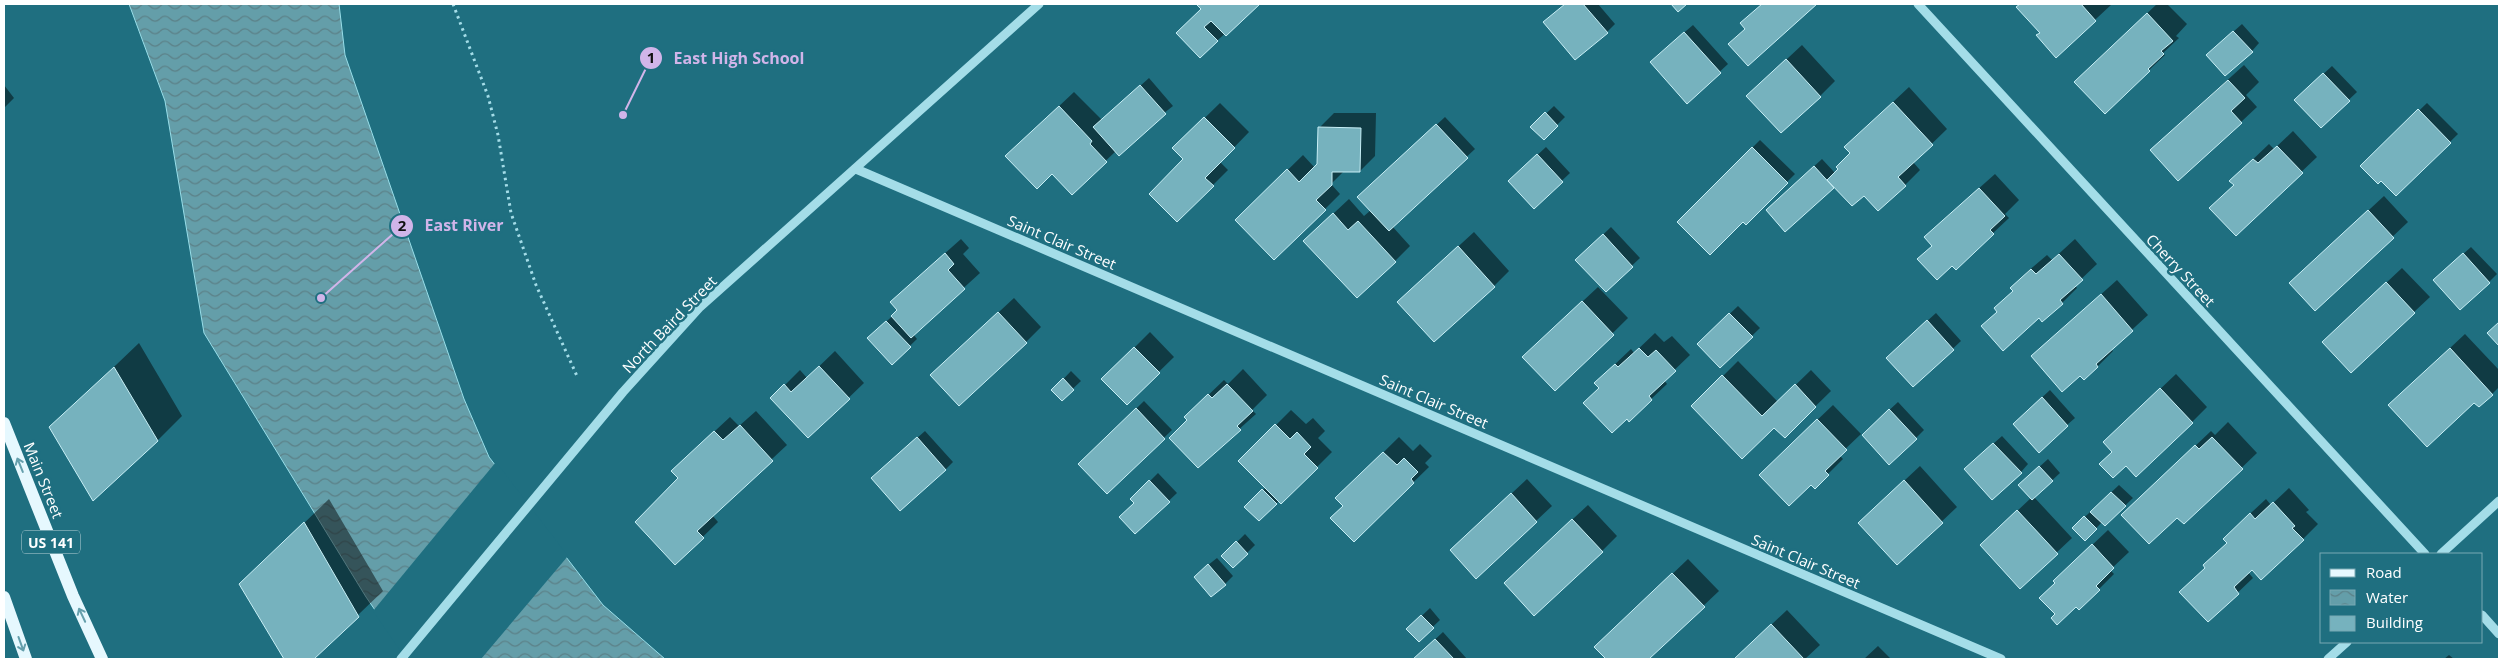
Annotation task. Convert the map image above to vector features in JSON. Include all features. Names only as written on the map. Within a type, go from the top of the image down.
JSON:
[{"type":"main road","name":"Main Street","points":[[4,422],[73,596],[102,659]]},
{"type":"main road","points":[[4,597],[26,659]]},
{"type":"main road","points":[[96,644],[110,659]]},
{"type":"street","name":"North Baird Street","points":[[401,659],[622,392],[699,308],[1039,4]]},
{"type":"street","name":"Cherry Street","points":[[1918,4],[2424,553]]},
{"type":"street","name":"Saint Clair Street","points":[[856,168],[2001,659]]},
{"type":"street","points":[[2442,553],[2499,501]]},
{"type":"street","points":[[2483,617],[2499,634]]},
{"type":"street","points":[[2328,659],[2346,643]]},
{"type":"path","points":[[453,4],[488,96],[498,135],[511,213],[536,285],[577,376]]},
{"type":"water","points":[[129,4],[339,4],[345,55],[464,399],[489,457],[603,605],[665,659],[409,659],[366,597],[204,333],[165,101]]},
{"type":"pier","points":[[496,462],[568,556],[481,659],[406,659],[373,611]]},
{"type":"building","points":[[1196,4],[1260,4],[1226,36],[1211,21],[1204,27],[1218,41],[1200,58],[1176,33],[1201,9]]},
{"type":"building","points":[[1565,4],[1583,4],[1608,33],[1575,60],[1543,22]]},
{"type":"building","points":[[1671,4],[1687,4],[1678,12]]},
{"type":"building","points":[[1762,4],[1817,4],[1748,66],[1728,44],[1745,29],[1740,23]]},
{"type":"building","points":[[2020,4],[2081,4],[2096,21],[2056,58],[2036,35],[2040,33],[2016,7]]},
{"type":"building","points":[[2147,13],[2173,41],[2161,51],[2164,54],[2148,69],[2150,71],[2105,114],[2074,82]]},
{"type":"building","points":[[2233,31],[2253,52],[2225,76],[2206,55]]},
{"type":"building","points":[[1684,32],[1721,73],[1687,104],[1650,62]]},
{"type":"building","points":[[1786,59],[1821,97],[1781,133],[1746,96]]},
{"type":"building","points":[[2323,73],[2350,101],[2321,128],[2294,100]]},
{"type":"building","points":[[2228,80],[2245,98],[2231,111],[2242,123],[2178,181],[2150,150]]},
{"type":"building","points":[[1140,85],[1166,114],[1119,156],[1093,127]]},
{"type":"building","points":[[1893,102],[1933,145],[1898,177],[1906,186],[1878,211],[1864,196],[1852,206],[1827,180],[1838,169],[1836,167],[1850,153],[1844,147]]},
{"type":"building","points":[[1059,106],[1092,141],[1090,144],[1107,162],[1072,195],[1052,174],[1037,189],[1005,156]]},
{"type":"building","points":[[2418,109],[2451,143],[2396,196],[2381,181],[2378,184],[2360,166]]},
{"type":"building","points":[[1545,112],[1558,126],[1544,140],[1530,127]]},
{"type":"building","points":[[1204,117],[1235,148],[1205,178],[1214,186],[1177,222],[1149,194],[1183,159],[1172,148]]},
{"type":"building","points":[[1436,124],[1468,158],[1389,231],[1357,197]]},
{"type":"building","points":[[1318,127],[1361,128],[1360,172],[1332,172],[1332,185],[1316,200],[1326,210],[1274,260],[1235,220],[1287,169],[1299,182],[1317,164]]},
{"type":"building","points":[[2277,146],[2303,173],[2236,236],[2209,208],[2234,185],[2229,181],[2253,159],[2258,163]]},
{"type":"building","points":[[1752,147],[1788,183],[1746,225],[1743,222],[1710,255],[1677,222]]},
{"type":"building","points":[[1537,154],[1563,182],[1534,209],[1508,181]]},
{"type":"building","points":[[1814,166],[1834,188],[1785,232],[1766,210]]},
{"type":"building","points":[[1979,188],[2005,216],[1990,230],[1994,234],[1956,270],[1952,266],[1937,280],[1917,259],[1932,246],[1924,237]]},
{"type":"building","points":[[2368,210],[2394,238],[2315,311],[2289,283]]},
{"type":"building","points":[[1333,213],[1348,230],[1358,221],[1396,262],[1357,298],[1303,241]]},
{"type":"building","points":[[1603,234],[1633,267],[1606,292],[1575,260]]},
{"type":"building","points":[[1458,246],[1495,287],[1434,342],[1397,302]]},
{"type":"building","points":[[945,253],[954,264],[948,270],[965,289],[911,338],[891,316],[897,310],[890,302]]},
{"type":"building","points":[[2463,253],[2490,283],[2460,310],[2433,280]]},
{"type":"building","points":[[2059,254],[2083,280],[2060,300],[2063,304],[2042,322],[2039,318],[2003,351],[1981,326],[1997,312],[1994,308],[2013,291],[2010,288],[2031,269],[2036,274]]},
{"type":"building","points":[[2386,282],[2415,313],[2351,373],[2322,342]]},
{"type":"building","points":[[2101,294],[2133,331],[2096,364],[2098,367],[2084,380],[2080,376],[2062,392],[2031,356]]},
{"type":"building","points":[[1582,301],[1614,335],[1555,391],[1522,357]]},
{"type":"building","points":[[998,312],[1027,343],[959,406],[930,375]]},
{"type":"building","points":[[1729,313],[1753,337],[1720,368],[1697,344]]},
{"type":"building","points":[[1927,320],[1954,350],[1913,387],[1886,358]]},
{"type":"building","points":[[886,321],[911,347],[892,365],[867,338]]},
{"type":"building","points":[[2499,322],[2499,346],[2487,333]]},
{"type":"building","points":[[1134,347],[1160,373],[1127,405],[1101,379]]},
{"type":"building","points":[[1639,348],[1648,357],[1656,350],[1676,371],[1649,396],[1652,400],[1629,422],[1627,419],[1612,433],[1583,403],[1599,388],[1594,383],[1615,364],[1618,367]]},
{"type":"building","points":[[2450,348],[2493,395],[2479,407],[2474,403],[2427,447],[2388,405]]},
{"type":"building","points":[[819,366],[850,399],[808,438],[770,398],[784,384],[791,392]]},
{"type":"building","points":[[114,367],[158,441],[93,501],[49,427]]},
{"type":"building","points":[[1722,375],[1762,416],[1795,384],[1816,407],[1785,438],[1774,428],[1742,459],[1691,406]]},
{"type":"building","points":[[1063,378],[1074,390],[1062,401],[1051,390]]},
{"type":"building","points":[[1227,384],[1253,411],[1237,426],[1241,430],[1198,468],[1169,438],[1187,420],[1184,417],[1208,394],[1212,398]]},
{"type":"building","points":[[2160,388],[2193,423],[2136,477],[2126,466],[2113,478],[2099,464],[2112,452],[2103,442]]},
{"type":"building","points":[[2042,397],[2068,426],[2039,453],[2013,424]]},
{"type":"building","points":[[1136,408],[1165,439],[1107,494],[1078,464]]},
{"type":"building","points":[[1889,409],[1917,439],[1889,465],[1862,435]]},
{"type":"building","points":[[1817,419],[1847,450],[1825,471],[1829,475],[1815,489],[1811,485],[1789,506],[1759,475]]},
{"type":"building","points":[[1275,424],[1290,439],[1297,432],[1311,447],[1304,454],[1318,468],[1281,504],[1238,461]]},
{"type":"building","points":[[740,425],[773,461],[697,531],[704,538],[675,565],[635,522],[678,478],[671,471],[714,431],[723,440]]},
{"type":"building","points":[[917,437],[946,470],[900,511],[871,478]]},
{"type":"building","points":[[2212,437],[2243,469],[2184,524],[2177,518],[2149,544],[2121,515],[2195,445],[2199,449]]},
{"type":"building","points":[[1993,443],[2022,473],[1992,500],[1964,469]]},
{"type":"building","points":[[1383,452],[1397,465],[1404,458],[1418,472],[1411,479],[1414,483],[1354,542],[1330,518],[1343,506],[1335,498]]},
{"type":"building","points":[[2039,466],[2053,481],[2032,500],[2018,485]]},
{"type":"building","points":[[1149,480],[1170,502],[1135,534],[1119,517],[1134,503],[1130,499]]},
{"type":"building","points":[[1904,480],[1943,523],[1897,565],[1858,523]]},
{"type":"building","points":[[1262,489],[1277,504],[1259,521],[1244,507]]},
{"type":"building","points":[[2111,492],[2126,506],[2105,526],[2090,512]]},
{"type":"building","points":[[1511,493],[1537,522],[1476,579],[1450,550]]},
{"type":"building","points":[[2273,502],[2295,526],[2292,528],[2304,540],[2261,580],[2252,570],[2234,587],[2239,594],[2208,622],[2179,592],[2205,568],[2203,565],[2227,543],[2223,539],[2250,513],[2255,519]]},
{"type":"building","points":[[2017,510],[2058,554],[2020,589],[1980,545]]},
{"type":"building","points":[[2084,516],[2097,529],[2085,541],[2072,528]]},
{"type":"building","points":[[1572,519],[1603,552],[1534,616],[1504,583]]},
{"type":"building","points":[[304,522],[359,617],[314,659],[284,659],[239,584]]},
{"type":"building","points":[[1236,541],[1248,554],[1233,568],[1221,556]]},
{"type":"building","points":[[2092,544],[2114,568],[2096,586],[2100,590],[2079,610],[2076,607],[2057,625],[2051,618],[2055,614],[2039,598],[2055,583],[2053,581]]},
{"type":"building","points":[[1208,564],[1226,585],[1211,597],[1194,577]]},
{"type":"building","points":[[1672,573],[1705,607],[1649,659],[1606,659],[1594,647]]},
{"type":"building","points":[[1421,615],[1434,628],[1419,642],[1406,629]]},
{"type":"building","points":[[1771,624],[1804,659],[1734,659]]},
{"type":"building","points":[[1435,639],[1454,659],[1413,659]]},
{"type":"place","name":"East High School","points":[[623,115]]},
{"type":"place","name":"East River","points":[[321,298]]}]
